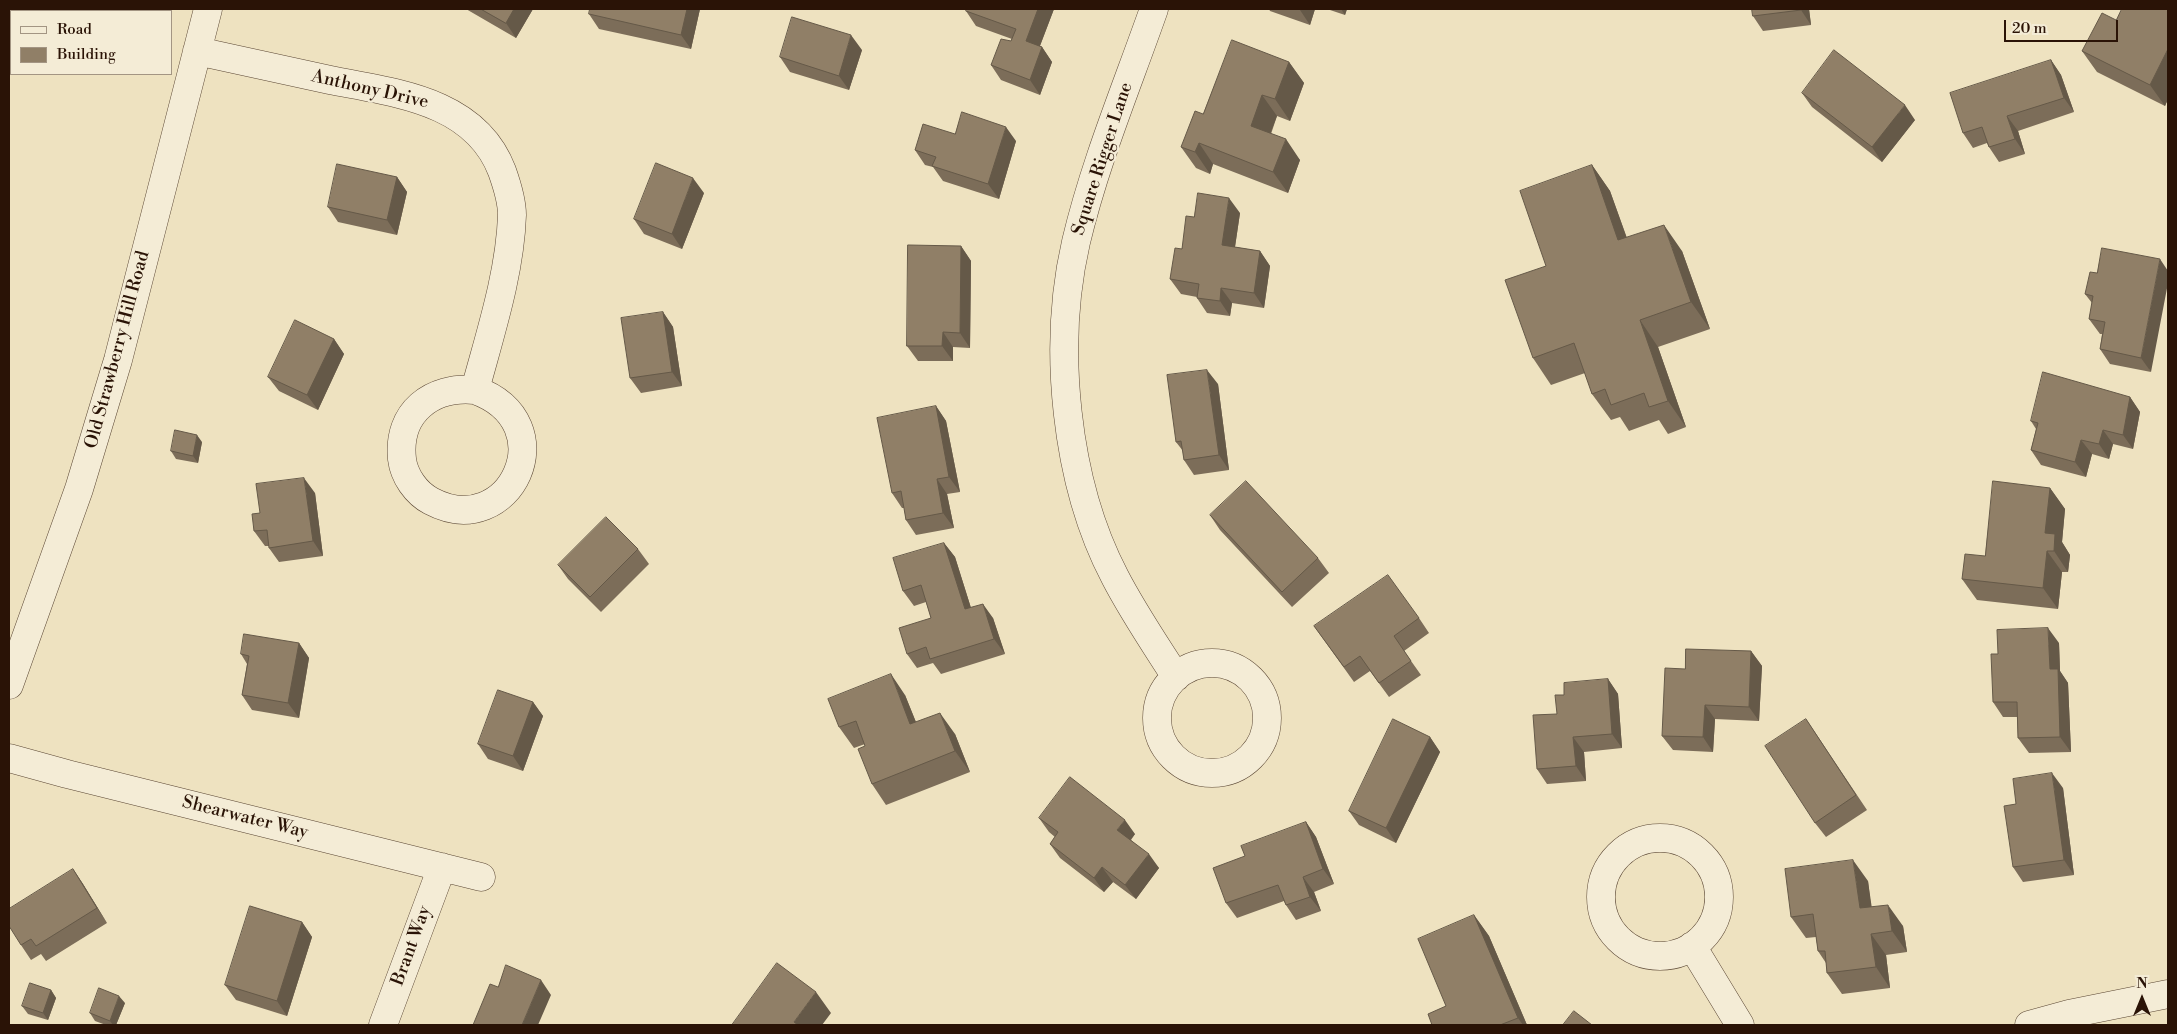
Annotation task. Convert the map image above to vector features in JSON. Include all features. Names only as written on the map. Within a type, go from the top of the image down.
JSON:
[{"type":"street","name":"Old Strawberry Hill Road","points":[[9,685],[79,489],[118,360],[208,9]]},
{"type":"street","name":"Square Rigger Lane","points":[[1154,9],[1082,218],[1065,317],[1064,359],[1070,439],[1080,480],[1096,531],[1114,576],[1176,676]]},
{"type":"street","name":"Anthony Drive","points":[[196,51],[428,102],[474,128],[488,144],[505,179],[512,215],[504,268],[475,390]]},
{"type":"street","points":[[475,390],[491,396],[504,406],[514,419],[521,435],[523,451],[517,475],[502,496],[488,504],[472,509],[455,510],[426,499],[415,488],[402,461],[401,446],[410,417],[425,401],[445,391],[475,390]]},
{"type":"street","name":"Shearwater Way","points":[[9,758],[481,877]]},
{"type":"street","points":[[1665,838],[1688,845],[1707,861],[1717,882],[1718,906],[1709,929],[1692,946],[1669,955],[1644,954],[1622,942],[1610,927],[1603,911],[1602,886],[1612,863],[1630,846],[1641,841],[1665,838]]},
{"type":"street","name":"Brant Way","points":[[383,1025],[442,867]]},
{"type":"street","points":[[1692,946],[1740,1025]]},
{"type":"street","points":[[2028,1025],[2069,1014],[2168,994]]},
{"type":"building","points":[[481,9],[514,9],[506,23]]},
{"type":"building","points":[[590,9],[687,9],[681,35],[589,14]]},
{"type":"building","points":[[967,9],[1038,9],[1026,41],[1042,47],[1030,80],[991,65],[1001,39],[1011,41],[1016,29],[966,11]]},
{"type":"building","points":[[1752,9],[1801,9],[1801,10],[1753,16]]},
{"type":"building","points":[[2122,9],[2168,9],[2168,49],[2150,85],[2082,51],[2102,13],[2116,20]]},
{"type":"building","points":[[792,17],[851,35],[839,76],[780,57]]},
{"type":"building","points":[[1232,40],[1289,62],[1275,99],[1262,95],[1251,126],[1286,139],[1273,172],[1199,143],[1195,152],[1181,147],[1195,111],[1203,114]]},
{"type":"building","points":[[1834,50],[1905,105],[1872,147],[1802,93]]},
{"type":"building","points":[[2051,60],[2064,98],[2007,116],[2015,139],[1989,147],[1982,127],[1963,133],[1950,93]]},
{"type":"building","points":[[962,112],[1006,127],[988,184],[932,166],[936,157],[915,150],[923,124],[955,134]]},
{"type":"building","points":[[656,163],[693,178],[672,234],[634,219]]},
{"type":"building","points":[[337,164],[397,177],[387,220],[328,207]]},
{"type":"building","points":[[1592,165],[1618,240],[1664,225],[1691,302],[1640,320],[1668,401],[1649,407],[1644,393],[1611,405],[1605,389],[1592,394],[1574,343],[1533,358],[1505,280],[1546,266],[1520,191]]},
{"type":"building","points":[[1198,193],[1229,198],[1222,245],[1260,251],[1254,293],[1221,288],[1220,301],[1197,298],[1199,284],[1170,279],[1175,248],[1182,249],[1186,216],[1194,217]]},
{"type":"building","points":[[908,245],[961,246],[960,333],[943,332],[942,346],[907,346]]},
{"type":"building","points":[[2102,248],[2160,259],[2141,358],[2100,349],[2105,322],[2089,319],[2093,296],[2085,294],[2090,272],[2097,273]]},
{"type":"building","points":[[663,312],[672,372],[630,378],[621,318]]},
{"type":"building","points":[[295,320],[334,339],[307,395],[268,377]]},
{"type":"building","points":[[1207,370],[1219,455],[1184,460],[1181,441],[1176,442],[1167,375]]},
{"type":"building","points":[[2043,372],[2130,397],[2123,435],[2103,430],[2099,444],[2081,440],[2075,462],[2031,450],[2038,423],[2031,421]]},
{"type":"building","points":[[936,406],[949,477],[937,479],[943,513],[906,520],[901,491],[892,493],[877,418]]},
{"type":"building","points":[[175,430],[197,435],[193,456],[171,451]]},
{"type":"building","points":[[304,478],[313,541],[269,548],[267,530],[254,531],[252,514],[260,513],[256,484]]},
{"type":"building","points":[[1246,481],[1318,558],[1282,592],[1210,515]]},
{"type":"building","points":[[1993,481],[2050,488],[2045,533],[2055,534],[2054,551],[2047,551],[2043,588],[1962,579],[1965,554],[1985,556]]},
{"type":"building","points":[[606,517],[638,549],[590,597],[558,565]]},
{"type":"building","points":[[944,543],[965,609],[983,604],[994,639],[930,659],[926,647],[907,654],[899,628],[931,618],[921,585],[903,591],[893,558]]},
{"type":"building","points":[[1388,575],[1419,618],[1394,636],[1411,661],[1379,683],[1360,656],[1344,667],[1314,626]]},
{"type":"building","points":[[2048,628],[2050,669],[2058,669],[2060,737],[2018,738],[2017,702],[1993,702],[1991,654],[1998,654],[1997,630]]},
{"type":"building","points":[[244,634],[299,643],[288,703],[242,695],[249,656],[241,654]]},
{"type":"building","points":[[1686,649],[1751,651],[1749,707],[1705,705],[1703,737],[1662,736],[1665,668],[1685,669]]},
{"type":"building","points":[[891,674],[910,724],[940,713],[955,751],[872,784],[858,749],[865,746],[856,721],[839,727],[828,699]]},
{"type":"building","points":[[1608,679],[1612,734],[1573,737],[1576,766],[1537,769],[1533,715],[1557,714],[1555,695],[1564,695],[1564,683]]},
{"type":"building","points":[[498,690],[533,702],[513,756],[478,744]]},
{"type":"building","points":[[1393,719],[1430,737],[1386,828],[1349,811]]},
{"type":"building","points":[[1806,719],[1856,795],[1815,823],[1765,746]]},
{"type":"building","points":[[2052,773],[2064,860],[2013,867],[2004,806],[2016,804],[2013,779]]},
{"type":"building","points":[[1070,777],[1125,820],[1117,830],[1149,854],[1125,885],[1102,867],[1094,878],[1050,844],[1058,832],[1039,818]]},
{"type":"building","points":[[1306,822],[1323,869],[1303,877],[1310,897],[1286,905],[1278,885],[1226,903],[1213,868],[1245,856],[1241,846]]},
{"type":"building","points":[[1853,860],[1860,908],[1888,905],[1892,931],[1871,934],[1876,967],[1827,973],[1825,951],[1818,951],[1813,914],[1791,917],[1785,869]]},
{"type":"building","points":[[73,869],[97,908],[36,946],[31,939],[21,945],[9,926],[9,909]]},
{"type":"building","points":[[250,906],[302,922],[277,1001],[225,985]]},
{"type":"building","points":[[1474,915],[1518,1018],[1500,1025],[1432,1025],[1428,1014],[1446,1006],[1418,939]]},
{"type":"building","points":[[777,963],[816,992],[794,1022],[798,1025],[732,1025]]},
{"type":"building","points":[[506,965],[541,980],[522,1025],[473,1025],[490,984],[498,987]]},
{"type":"building","points":[[30,983],[51,990],[43,1013],[22,1006]]},
{"type":"building","points":[[99,988],[119,996],[110,1021],[90,1013]]},
{"type":"building","points":[[1574,1011],[1592,1025],[1563,1025]]}]
